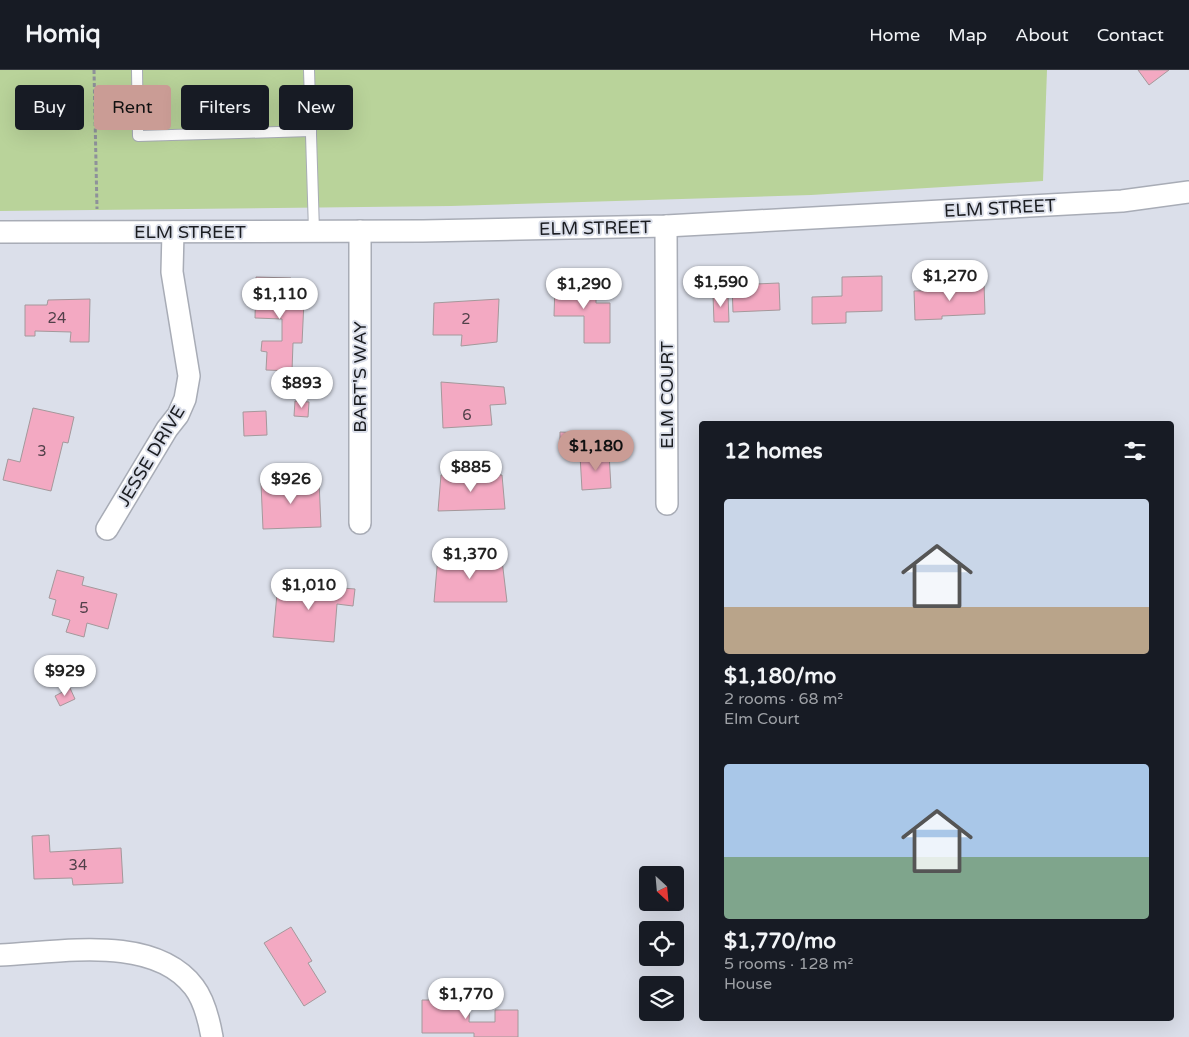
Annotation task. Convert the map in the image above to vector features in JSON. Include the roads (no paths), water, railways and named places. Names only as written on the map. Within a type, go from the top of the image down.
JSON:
[{"type":"street","name":"ELM STREET","points":[[0,232],[360,231],[666,226],[1122,201],[1189,192]]},
{"type":"street","name":"ELM COURT","points":[[666,226],[667,504]]},
{"type":"street","name":"BART'S WAY","points":[[360,231],[360,523]]},
{"type":"street","name":"JESSE DRIVE","points":[[107,529],[178,414],[188,388],[187,356],[172,272],[173,232]]},
{"type":"street","points":[[0,955],[88,948],[126,952],[155,960],[172,968],[194,987],[204,1006],[212,1037]]},
{"type":"lane","points":[[137,70],[138,136],[311,131]]},
{"type":"lane","points":[[309,70],[314,231]]}]
